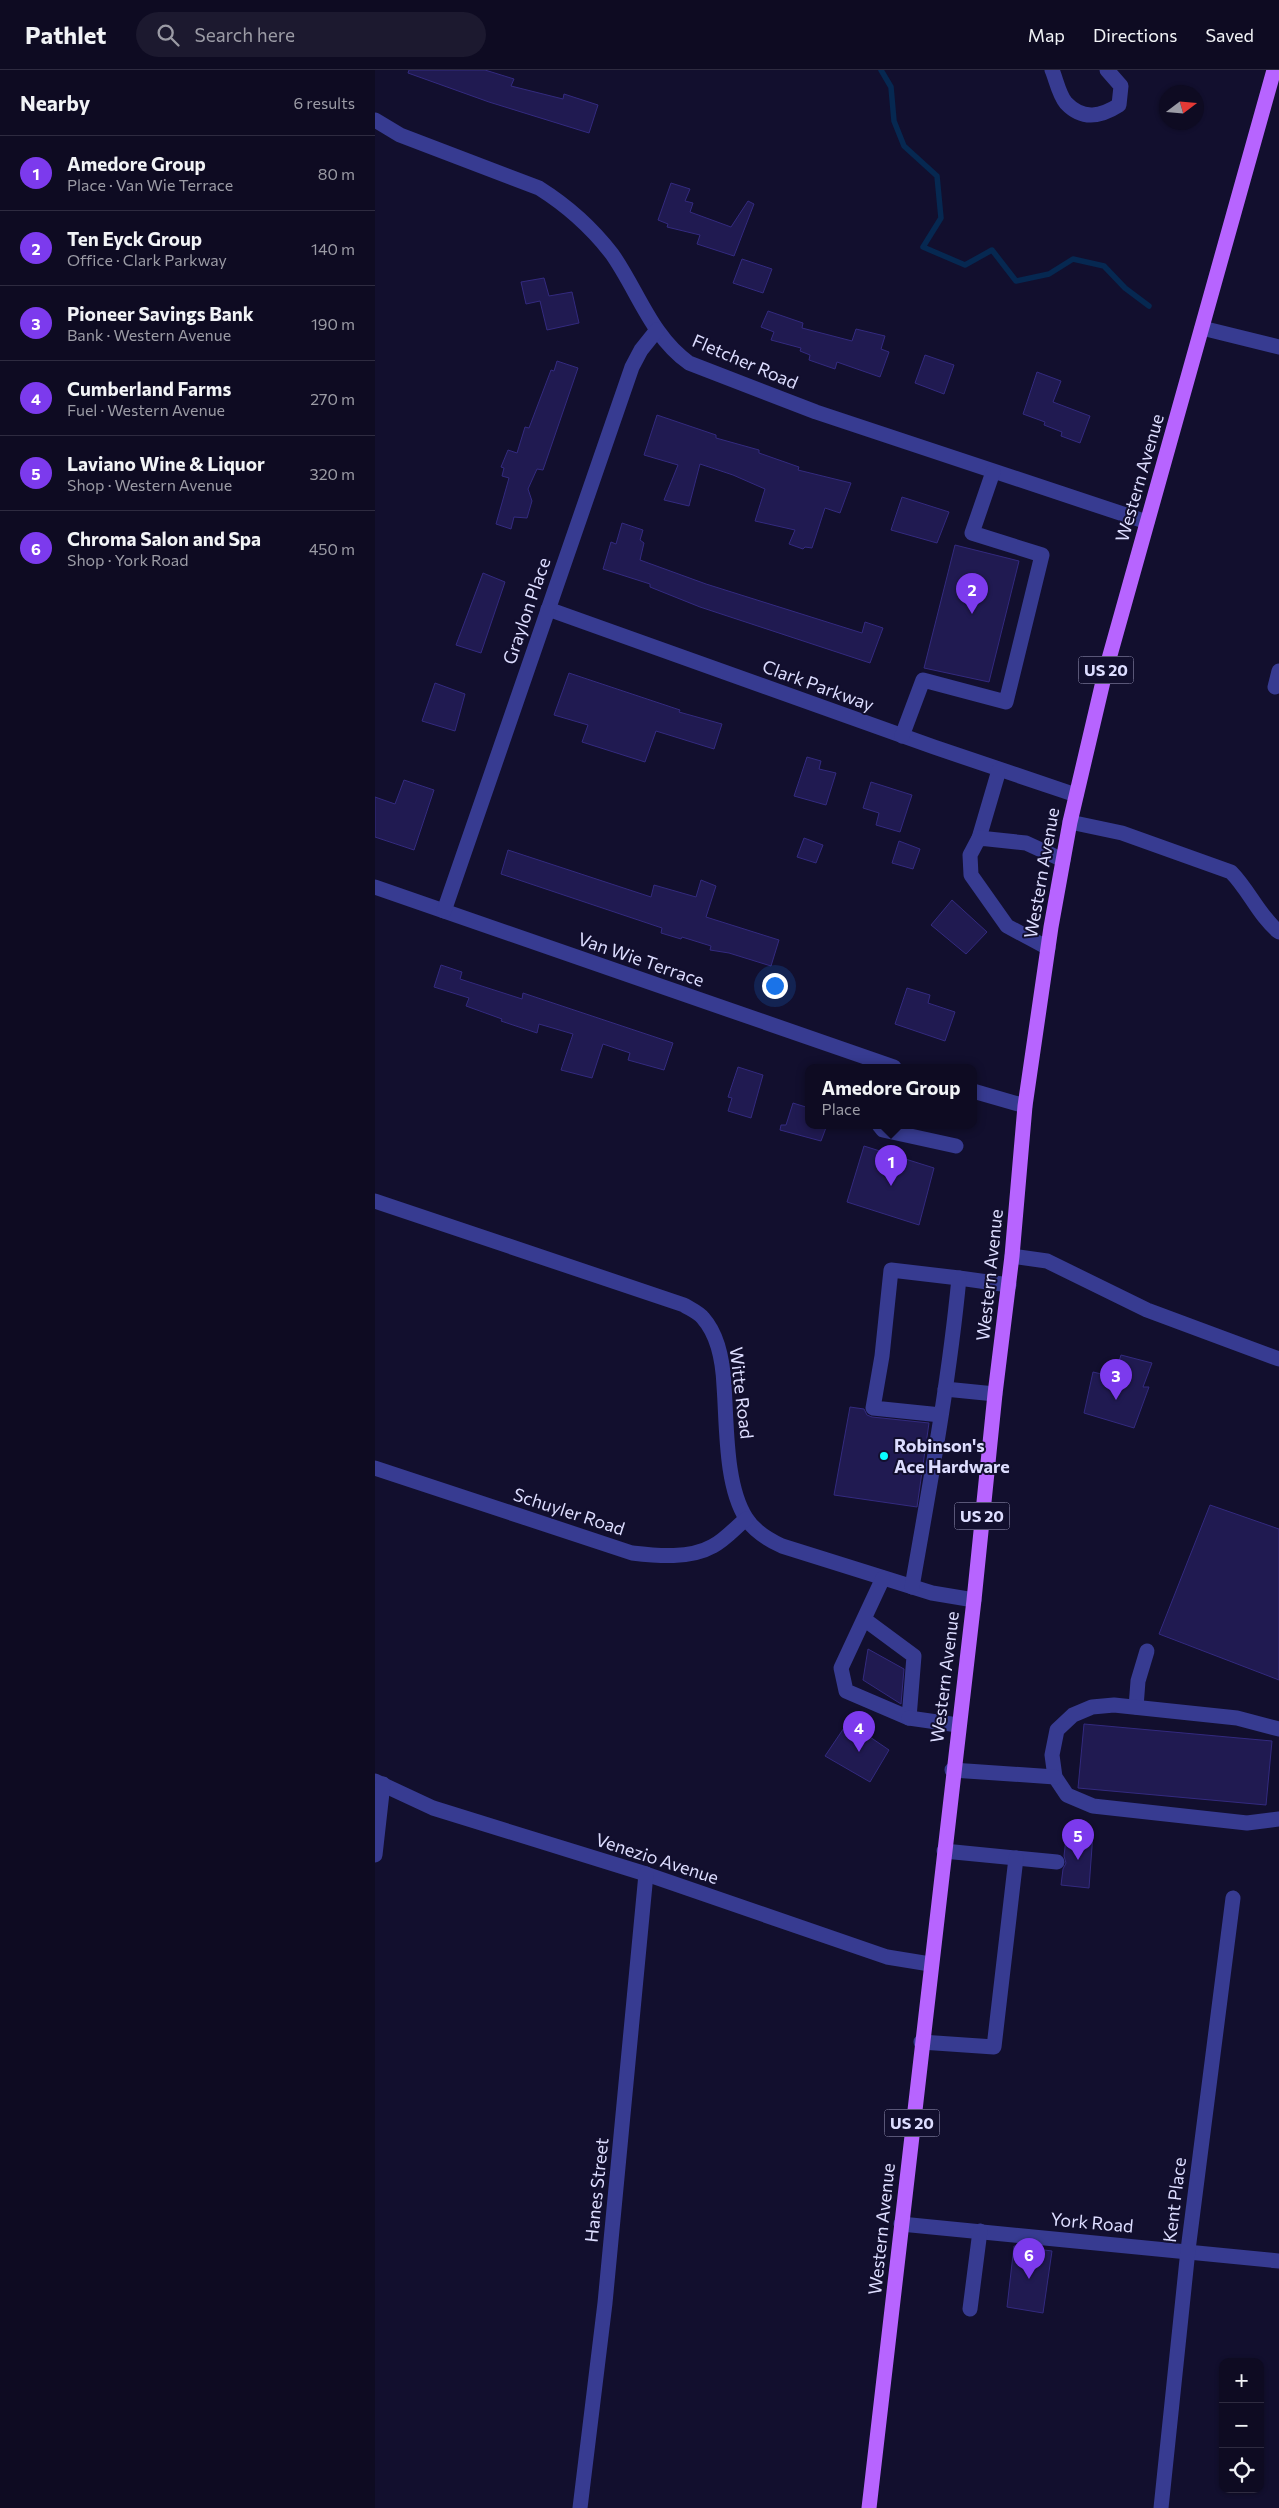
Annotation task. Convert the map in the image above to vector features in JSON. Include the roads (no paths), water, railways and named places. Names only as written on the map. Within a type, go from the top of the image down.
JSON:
[{"type":"main road","name":"Western Avenue","points":[[869,2508],[952,1770],[974,1600],[995,1394],[1013,1256],[1025,1106],[1048,948],[1070,822],[1105,673],[1274,70]]},
{"type":"street","points":[[1051,70],[1065,102],[1082,114],[1103,115],[1119,105],[1121,86],[1107,70]]},
{"type":"street","name":"Fletcher Road","points":[[376,126],[539,188],[558,200],[612,254],[657,330],[672,351],[689,362],[816,412],[1147,522]]},
{"type":"street","points":[[1202,328],[1279,347]]},
{"type":"street","name":"Graylon Place","points":[[444,910],[632,367],[641,350],[657,330]]},
{"type":"street","points":[[902,736],[923,680],[1006,702],[1041,554],[973,532],[993,472]]},
{"type":"street","name":"Clark Parkway","points":[[548,610],[999,770],[1076,795]]},
{"type":"street","points":[[1275,687],[1279,671]]},
{"type":"street","points":[[999,770],[979,838],[970,855],[971,875],[1007,926],[1048,948]]},
{"type":"street","points":[[1070,822],[1123,833],[1231,872],[1241,882],[1271,926],[1279,932]]},
{"type":"street","points":[[979,838],[1027,843],[1063,860]]},
{"type":"street","name":"Van Wie Terrace","points":[[375,887],[879,1064]]},
{"type":"street","points":[[977,1092],[1025,1106]]},
{"type":"street","points":[[882,1129],[956,1146]]},
{"type":"street","name":"Witte Road","points":[[375,1201],[684,1305],[702,1316],[711,1330],[723,1367],[736,1496],[746,1519],[767,1539],[782,1546],[932,1594],[974,1600]]},
{"type":"street","points":[[1013,1256],[1047,1261],[1147,1310],[1279,1359]]},
{"type":"street","points":[[941,1415],[873,1408],[882,1356],[891,1270],[1009,1285]]},
{"type":"street","points":[[911,1587],[941,1415],[959,1278]]},
{"type":"street","points":[[945,1389],[995,1394]]},
{"type":"street","name":"Schuyler Road","points":[[375,1468],[633,1553],[651,1555],[693,1553],[713,1546],[746,1519]]},
{"type":"street","points":[[883,1578],[841,1668],[846,1691],[909,1718],[958,1726]]},
{"type":"street","points":[[864,1619],[914,1656],[909,1718]]},
{"type":"street","points":[[1136,1707],[1138,1681],[1147,1650]]},
{"type":"street","points":[[1279,1729],[1237,1718],[1113,1705],[1092,1707],[1073,1715],[1057,1730],[1052,1755],[1055,1777],[1067,1795],[1093,1806],[1247,1823],[1279,1819]]},
{"type":"street","points":[[952,1770],[1055,1777]]},
{"type":"street","points":[[375,1855],[379,1783]]},
{"type":"street","name":"Venezio Avenue","points":[[379,1783],[433,1808],[646,1874],[887,1957],[930,1964]]},
{"type":"street","points":[[944,1851],[1057,1862]]},
{"type":"street","points":[[921,2042],[993,2047],[1016,1858]]},
{"type":"street","name":"Hanes Street","points":[[580,2508],[605,2304],[646,1874]]},
{"type":"street","name":"Kent Place","points":[[1161,2508],[1188,2250],[1233,1898]]},
{"type":"street","name":"York Road","points":[[901,2224],[1188,2250],[1279,2261]]},
{"type":"street","points":[[970,2309],[981,2231]]},
{"type":"waterway","points":[[881,70],[891,87],[894,121],[904,146],[937,176],[941,218],[923,247],[965,265],[992,250],[1016,281],[1049,274],[1073,259],[1104,266],[1125,288],[1149,306]]},
{"type":"place","name":"Ten Eyck Group","points":[[972,614]]},
{"type":"place","name":"Amedore Group","points":[[891,1186]]},
{"type":"place","name":"Pioneer Savings Bank","points":[[1116,1400]]},
{"type":"place","name":"Robinson's Ace Hardware","points":[[884,1456]]},
{"type":"place","name":"Cumberland Farms","points":[[859,1752]]},
{"type":"place","name":"Laviano Wine & Liquor","points":[[1078,1860]]},
{"type":"place","name":"Chroma Salon and Spa","points":[[1029,2279]]}]
